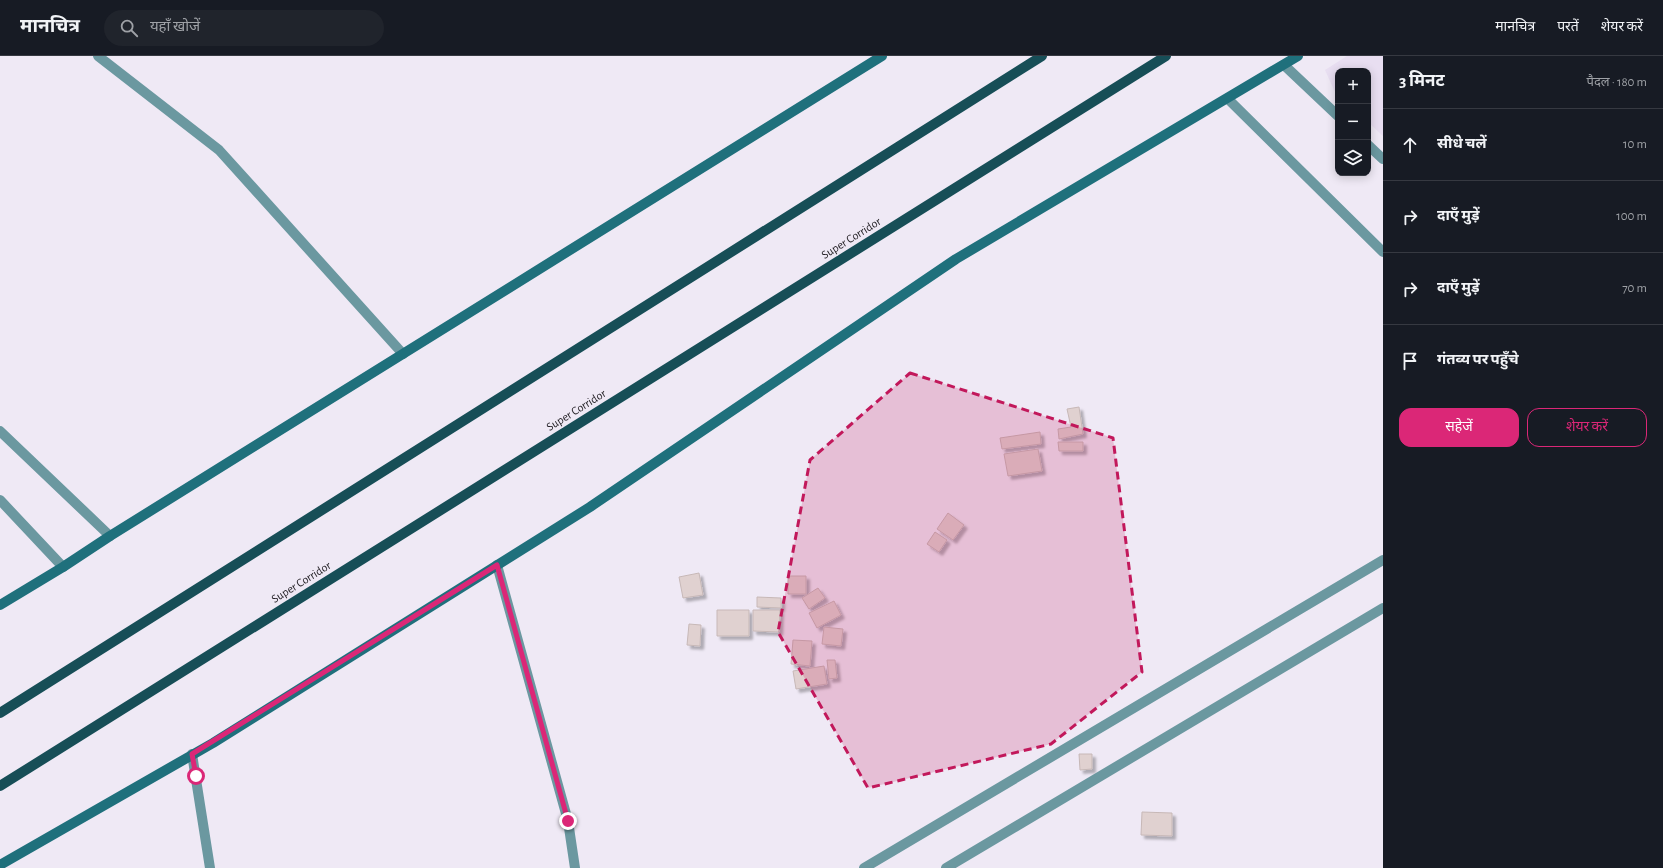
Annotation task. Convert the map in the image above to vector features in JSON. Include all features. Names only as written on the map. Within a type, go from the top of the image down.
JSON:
[{"type":"main road","points":[[0,713],[1042,56]]},
{"type":"main road","name":"Super Corridor","points":[[0,786],[1166,56]]},
{"type":"street","points":[[98,56],[219,150],[403,354]]},
{"type":"street","points":[[0,605],[882,56]]},
{"type":"street","points":[[0,865],[192,754],[590,507],[956,259],[1228,99],[1298,56]]},
{"type":"street","points":[[1284,65],[1335,113]]},
{"type":"street","points":[[1228,99],[1383,252]]},
{"type":"street","points":[[1371,148],[1383,159]]},
{"type":"street","points":[[0,431],[110,536]]},
{"type":"street","points":[[0,500],[63,567]]},
{"type":"street","points":[[864,868],[1383,560]]},
{"type":"street","points":[[497,565],[568,821],[575,868]]},
{"type":"street","points":[[946,868],[1383,608]]},
{"type":"street","points":[[192,754],[210,868]]},
{"type":"highlighted area","points":[[910,373],[1113,438],[1142,672],[1051,744],[868,788],[778,632],[810,460]]},
{"type":"shaded area","points":[[1347,56],[1383,56],[1383,136],[1371,125],[1371,68],[1335,68],[1335,91],[1325,70]]},
{"type":"building","points":[[1079,407],[1083,434],[1059,439],[1058,429],[1071,427],[1067,409]]},
{"type":"building","points":[[1040,432],[1041,444],[1002,449],[1000,438]]},
{"type":"building","points":[[1058,442],[1083,442],[1083,451],[1059,451]]},
{"type":"building","points":[[1038,449],[1042,471],[1008,476],[1004,454]]},
{"type":"building","points":[[948,513],[964,525],[953,540],[937,529]]},
{"type":"building","points":[[935,532],[947,540],[939,552],[927,544]]},
{"type":"building","points":[[699,573],[703,595],[683,598],[679,577]]},
{"type":"building","points":[[788,576],[806,576],[806,594],[788,594]]},
{"type":"building","points":[[818,588],[825,598],[809,609],[802,598]]},
{"type":"building","points":[[757,597],[781,598],[781,608],[757,607]]},
{"type":"building","points":[[834,601],[841,615],[817,628],[809,613]]},
{"type":"building","points":[[717,610],[749,610],[749,636],[717,636]]},
{"type":"building","points":[[753,610],[780,610],[779,632],[753,631]]},
{"type":"building","points":[[689,624],[701,625],[700,646],[687,645]]},
{"type":"building","points":[[824,627],[843,629],[841,646],[822,644]]},
{"type":"building","points":[[793,640],[812,641],[810,666],[791,664]]},
{"type":"building","points":[[827,660],[835,660],[837,678],[829,679]]},
{"type":"building","points":[[824,666],[827,684],[796,689],[793,671]]},
{"type":"building","points":[[1079,754],[1092,754],[1092,769],[1080,770]]},
{"type":"building","points":[[1142,812],[1172,813],[1172,836],[1141,835]]},
{"type":"route","points":[[196,776],[192,754],[213,743],[497,565],[568,821]]}]
